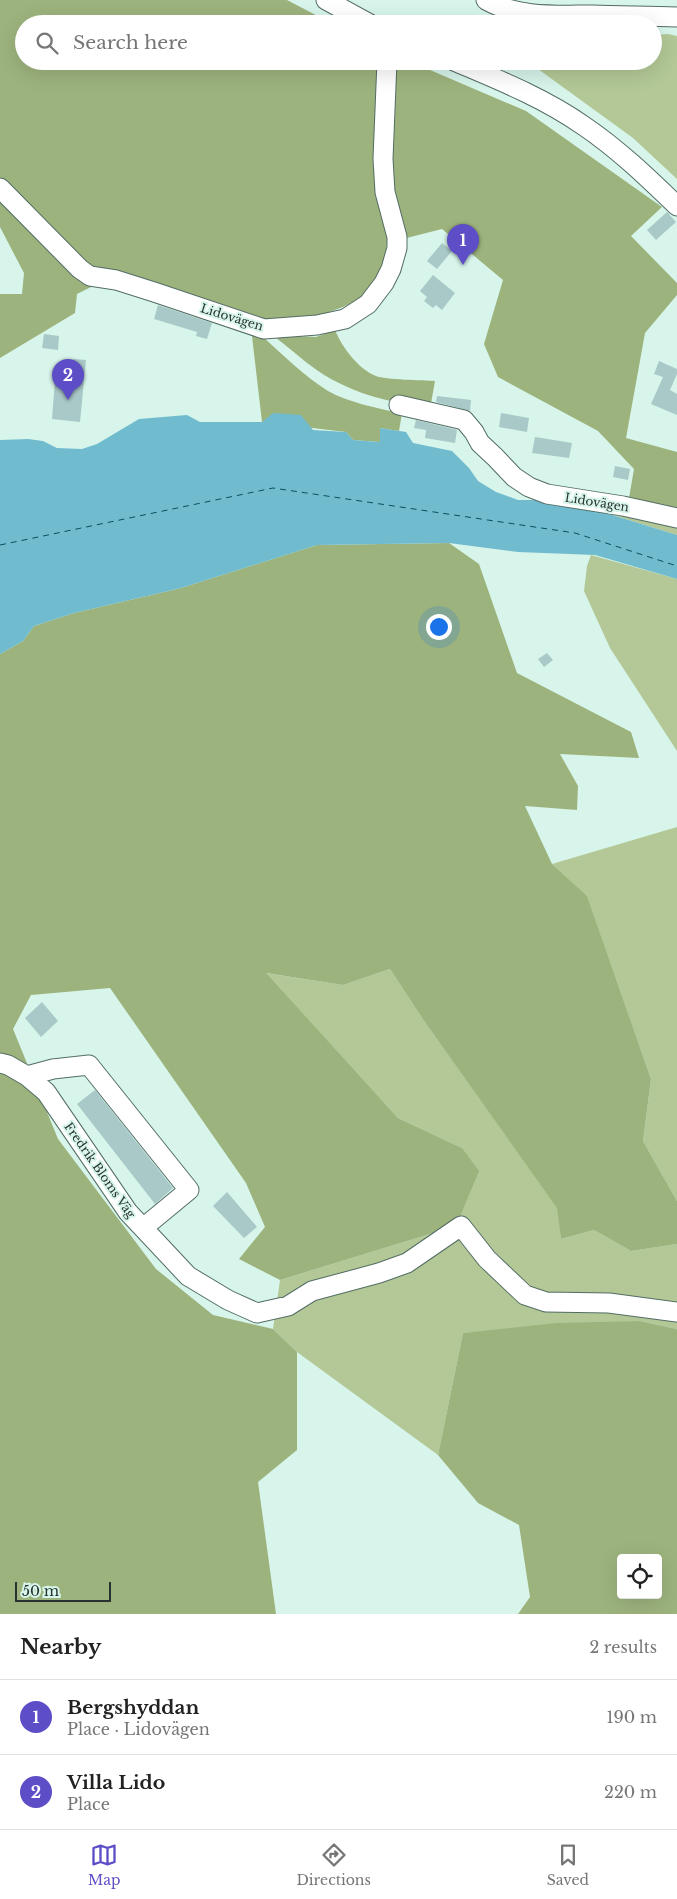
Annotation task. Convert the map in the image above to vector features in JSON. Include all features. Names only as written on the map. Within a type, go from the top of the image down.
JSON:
[{"type":"street","points":[[326,0],[354,15]]},
{"type":"street","points":[[486,0],[513,11],[594,15]]},
{"type":"street","points":[[662,17],[677,17]]},
{"type":"street","name":"Lidovägen","points":[[0,188],[80,269],[90,276],[116,280],[264,329],[318,325],[345,319],[368,304],[384,283],[398,248],[397,237],[385,192],[383,159],[387,70]]},
{"type":"street","points":[[475,70],[518,88],[584,126],[624,157],[677,206]]},
{"type":"street","name":"Lidovägen","points":[[399,405],[464,420],[480,443],[514,477],[529,487],[547,494],[623,506],[677,518]]},
{"type":"street","name":"Fredrik Bloms Väg","points":[[0,1063],[8,1065],[28,1076],[46,1092],[128,1212],[188,1276],[228,1300],[257,1313],[288,1306],[312,1291],[380,1273],[407,1263],[461,1226],[487,1259],[525,1295],[546,1302],[609,1303],[677,1312]]},
{"type":"street","points":[[28,1076],[53,1069],[89,1065],[189,1190],[143,1228]]},
{"type":"green space","points":[[0,0],[287,0],[316,15],[15,15],[15,70],[430,70],[526,111],[662,207],[631,236],[677,283],[677,295],[645,333],[626,438],[677,452],[677,510],[629,498],[634,469],[598,431],[498,377],[484,344],[503,280],[442,229],[387,243],[384,265],[374,283],[361,298],[315,317],[272,321],[156,285],[109,278],[77,294],[75,313],[0,358],[0,294],[22,294],[24,273],[0,227]]},
{"type":"green space","points":[[662,34],[677,36],[677,179],[633,138],[539,70],[662,70]]},
{"type":"green space","points":[[335,330],[351,357],[369,373],[387,378],[435,381],[430,409],[384,399],[351,389],[323,374],[275,337],[279,335],[316,337]]},
{"type":"green space","points":[[252,336],[262,336],[302,372],[328,391],[364,405],[402,413],[399,431],[380,428],[380,442],[353,440],[346,432],[262,422]]},
{"type":"green space","points":[[629,498],[677,510],[677,535],[609,514]]},
{"type":"green space","points":[[449,543],[479,564],[517,673],[631,732],[639,758],[560,754],[578,786],[577,810],[525,806],[552,864],[587,896],[651,1079],[643,1141],[677,1201],[677,1244],[631,1251],[594,1230],[561,1239],[557,1208],[422,1018],[390,969],[343,985],[266,973],[398,1118],[462,1148],[479,1171],[456,1226],[280,1280],[239,1259],[265,1227],[246,1183],[110,988],[31,995],[13,1029],[58,1139],[156,1269],[213,1315],[273,1329],[297,1352],[297,1450],[258,1482],[276,1614],[0,1614],[0,654],[23,641],[34,626],[74,613],[181,588],[317,545]]},
{"type":"green space","points":[[591,555],[677,579],[677,751],[610,648],[584,591],[587,566]]},
{"type":"green space","points":[[677,827],[677,1201],[643,1141],[651,1079],[587,897],[552,864]]},
{"type":"green space","points":[[390,969],[422,1018],[558,1208],[561,1239],[594,1230],[631,1251],[677,1244],[677,1329],[640,1321],[463,1333],[438,1455],[297,1352],[273,1329],[280,1280],[456,1226],[462,1148],[398,1118],[265,973],[343,985]]},
{"type":"green space","points":[[640,1321],[677,1329],[677,1614],[518,1614],[530,1597],[519,1525],[478,1503],[438,1455],[463,1333],[556,1323]]},
{"type":"water","points":[[273,413],[301,415],[313,430],[346,432],[353,440],[380,442],[380,428],[406,432],[413,443],[452,451],[469,468],[478,481],[496,492],[518,500],[545,500],[609,514],[677,535],[677,579],[595,555],[518,552],[449,543],[317,545],[181,588],[74,613],[34,626],[23,641],[0,654],[0,440],[28,439],[43,441],[57,448],[82,449],[97,444],[139,419],[187,415],[200,422],[262,422]]},
{"type":"building","points":[[667,212],[676,222],[656,240],[647,230]]},
{"type":"building","points":[[442,243],[452,251],[437,269],[427,261]]},
{"type":"building","points":[[433,275],[455,293],[442,310],[436,305],[433,308],[424,301],[427,297],[420,291]]},
{"type":"building","points":[[158,305],[212,323],[207,339],[196,336],[197,332],[154,319]]},
{"type":"building","points":[[44,334],[59,336],[58,350],[42,348]]},
{"type":"building","points":[[73,359],[86,360],[80,422],[52,419],[55,380],[71,382]]},
{"type":"building","points":[[659,361],[677,369],[677,374],[670,390],[677,394],[677,415],[651,404],[663,377],[654,374]]},
{"type":"building","points":[[437,396],[471,400],[470,411],[436,402]]},
{"type":"building","points":[[501,413],[529,418],[527,432],[499,427]]},
{"type":"building","points":[[416,420],[457,430],[455,443],[425,438],[426,430],[414,428]]},
{"type":"building","points":[[535,437],[572,443],[569,458],[532,453]]},
{"type":"building","points":[[615,466],[630,469],[628,480],[613,477]]},
{"type":"building","points":[[547,653],[553,660],[544,667],[538,659]]},
{"type":"building","points":[[42,1002],[58,1021],[41,1037],[25,1018]]},
{"type":"building","points":[[95,1090],[173,1188],[155,1204],[77,1104]]},
{"type":"building","points":[[227,1192],[257,1227],[244,1238],[213,1206]]},
{"type":"ferry route","points":[[0,545],[273,488],[575,533],[677,566]]},
{"type":"place","name":"Bergshyddan","points":[[463,265]]},
{"type":"place","name":"Villa Lido","points":[[68,400]]}]
